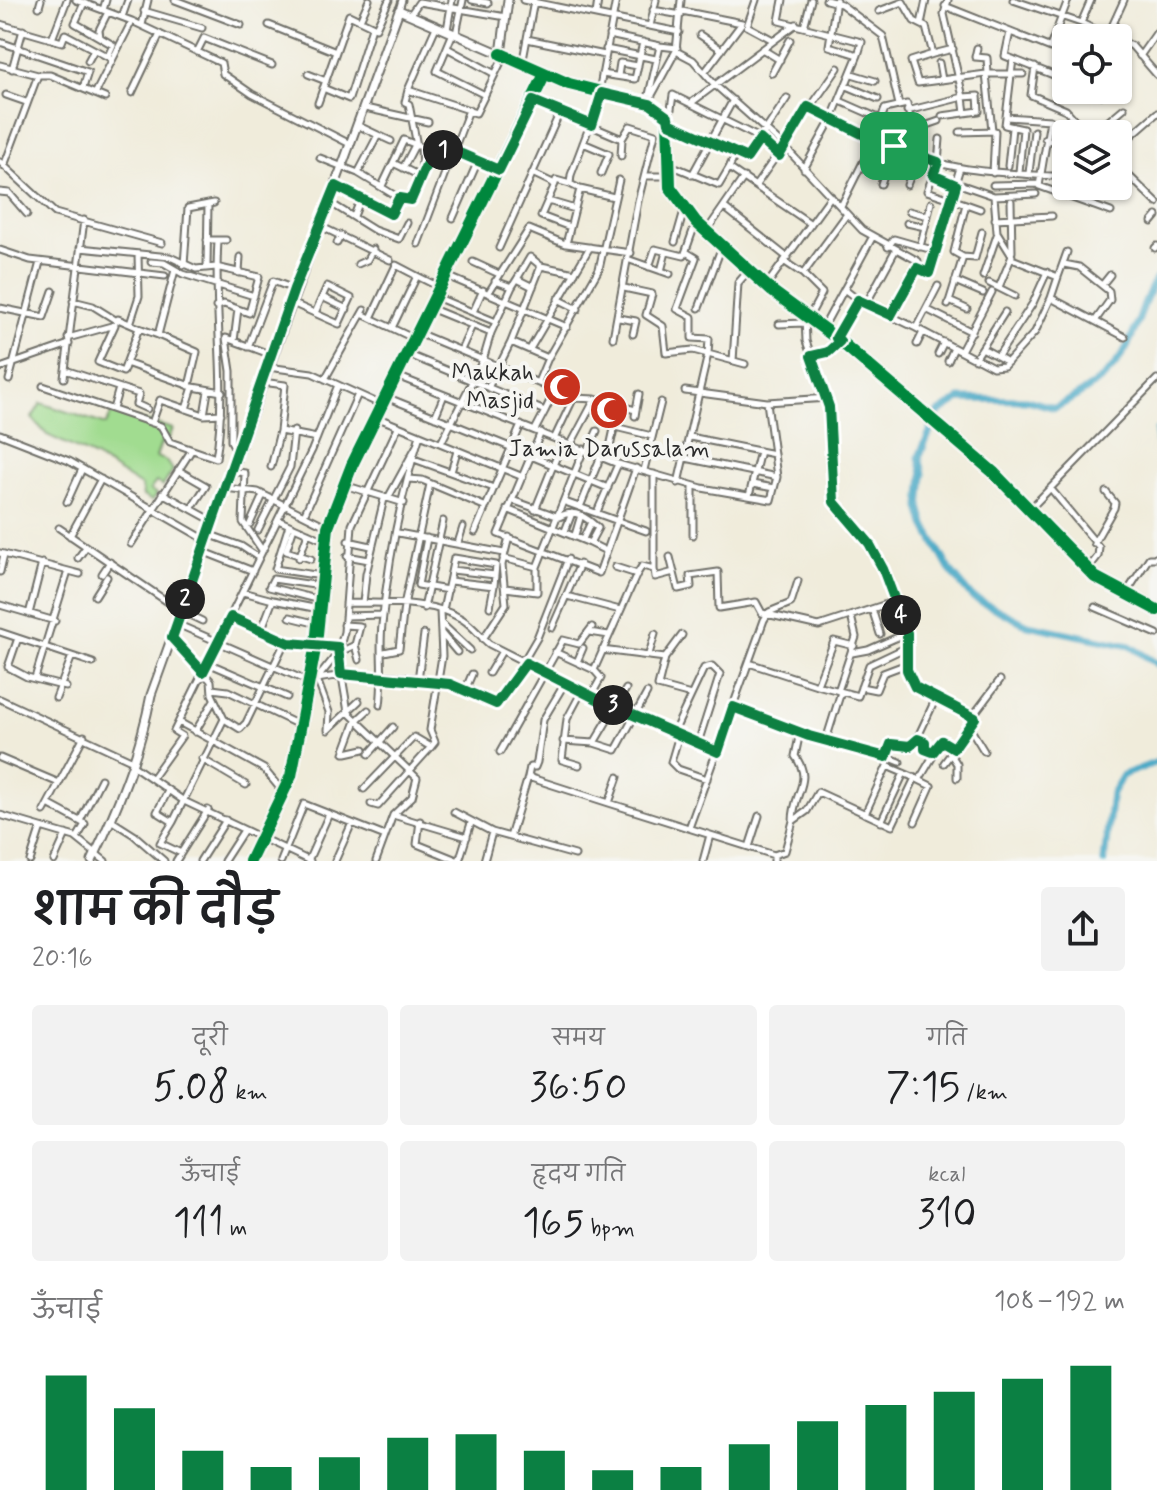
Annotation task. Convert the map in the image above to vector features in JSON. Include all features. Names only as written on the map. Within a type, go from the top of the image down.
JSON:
[{"type":"main road","points":[[94,857],[112,821],[133,763],[181,611],[294,289],[344,166],[399,10],[502,55],[508,0]]},
{"type":"street","points":[[52,39],[67,0]]},
{"type":"street","points":[[76,0],[142,25],[221,63],[223,74],[252,94],[351,145]]},
{"type":"street","points":[[100,37],[106,0]]},
{"type":"street","points":[[122,17],[128,0]]},
{"type":"street","points":[[142,25],[148,0]]},
{"type":"street","points":[[175,0],[241,25]]},
{"type":"street","points":[[360,20],[369,0]]},
{"type":"street","points":[[318,103],[349,15],[376,28],[389,0]]},
{"type":"street","points":[[399,10],[402,0]]},
{"type":"street","points":[[452,0],[452,32]]},
{"type":"street","points":[[463,0],[437,71],[485,95]]},
{"type":"street","points":[[472,0],[488,2],[485,15]]},
{"type":"street","points":[[523,0],[679,32]]},
{"type":"street","points":[[574,10],[576,0]]},
{"type":"street","points":[[596,14],[598,0]]},
{"type":"street","points":[[570,184],[592,125],[600,93],[616,0]]},
{"type":"street","points":[[650,26],[656,0]]},
{"type":"street","points":[[647,104],[676,49],[682,13],[681,0],[675,0]]},
{"type":"street","points":[[756,0],[747,26],[773,40]]},
{"type":"street","points":[[783,0],[779,21],[862,42],[847,86],[804,169]]},
{"type":"street","points":[[804,27],[811,0]]},
{"type":"street","points":[[826,0],[835,1],[883,36],[899,105]]},
{"type":"street","points":[[921,24],[926,0]]},
{"type":"street","points":[[1013,0],[1033,3],[1081,23],[1091,0]]},
{"type":"street","points":[[946,3],[1050,47],[1068,0]]},
{"type":"street","points":[[1112,24],[1124,0]]},
{"type":"street","points":[[522,65],[534,1]]},
{"type":"street","points":[[835,1],[829,46],[858,55]]},
{"type":"street","points":[[879,11],[903,1],[914,21],[926,27],[933,54]]},
{"type":"street","points":[[410,15],[416,2],[439,3],[451,8],[506,17]]},
{"type":"street","points":[[87,3],[75,23],[113,45],[110,58]]},
{"type":"street","points":[[946,3],[965,113]]},
{"type":"street","points":[[653,10],[733,18],[742,23],[705,72]]},
{"type":"street","points":[[144,11],[202,28]]},
{"type":"street","points":[[95,94],[110,58],[132,21]]},
{"type":"street","points":[[0,24],[62,42],[65,34],[110,58]]},
{"type":"street","points":[[691,104],[796,24]]},
{"type":"street","points":[[269,25],[336,52]]},
{"type":"street","points":[[323,88],[349,99],[372,27]]},
{"type":"street","points":[[421,174],[413,119],[409,104],[405,102],[436,27]]},
{"type":"street","points":[[12,69],[23,30]]},
{"type":"street","points":[[1010,32],[1003,54],[1052,74]]},
{"type":"street","points":[[1140,56],[1157,32]]},
{"type":"street","points":[[132,93],[160,34]]},
{"type":"street","points":[[609,35],[676,49],[693,60],[715,85],[785,147],[873,238],[918,261],[891,315]]},
{"type":"street","points":[[700,35],[722,50]]},
{"type":"street","points":[[197,52],[204,38],[272,65]]},
{"type":"street","points":[[527,39],[657,59]]},
{"type":"street","points":[[772,73],[790,40]]},
{"type":"street","points":[[0,42],[88,72],[83,88]]},
{"type":"street","points":[[602,74],[635,79],[643,42]]},
{"type":"street","points":[[647,104],[660,46]]},
{"type":"street","points":[[447,48],[495,74]]},
{"type":"street","points":[[977,48],[975,57],[987,58],[992,130],[995,132],[993,173]]},
{"type":"street","points":[[762,49],[780,60]]},
{"type":"street","points":[[953,49],[912,60],[916,81],[1023,74]]},
{"type":"street","points":[[88,61],[94,50]]},
{"type":"street","points":[[1132,50],[1154,72],[1157,65]]},
{"type":"street","points":[[408,90],[476,113],[502,55],[544,76],[647,104],[668,117],[669,123]]},
{"type":"street","points":[[1013,59],[1009,73],[1006,126],[1023,129],[1019,172]]},
{"type":"street","points":[[618,76],[620,63],[638,66]]},
{"type":"street","points":[[939,63],[942,80]]},
{"type":"street","points":[[0,65],[50,75],[105,98]]},
{"type":"street","points":[[1035,67],[1031,95],[1066,110],[1076,120]]},
{"type":"street","points":[[756,185],[838,68]]},
{"type":"street","points":[[308,74],[326,81]]},
{"type":"street","points":[[852,74],[875,81]]},
{"type":"street","points":[[38,75],[2,164],[55,213],[162,243]]},
{"type":"street","points":[[250,861],[291,776],[316,644],[328,527],[376,417],[544,76]]},
{"type":"street","points":[[847,86],[878,99]]},
{"type":"street","points":[[6,95],[26,102]]},
{"type":"street","points":[[779,156],[760,139],[673,95],[669,123],[670,187],[696,222],[806,320],[823,328],[914,401],[1031,508],[1088,569],[1125,595],[1157,610]]},
{"type":"street","points":[[907,111],[963,97],[979,97],[979,111],[940,119],[913,130]]},
{"type":"street","points":[[669,123],[747,158],[787,98]]},
{"type":"street","points":[[692,175],[733,100]]},
{"type":"street","points":[[533,101],[622,139]]},
{"type":"street","points":[[840,101],[881,119],[886,129],[883,143]]},
{"type":"street","points":[[881,119],[885,109],[907,104],[916,155],[907,185]]},
{"type":"street","points":[[808,107],[874,140],[938,162],[993,173],[1052,176]]},
{"type":"street","points":[[365,108],[428,122]]},
{"type":"street","points":[[1109,120],[1124,108]]},
{"type":"street","points":[[418,244],[447,172],[451,150],[469,110]]},
{"type":"street","points":[[499,248],[560,112]]},
{"type":"street","points":[[1132,135],[1157,113]]},
{"type":"street","points":[[1006,117],[1049,120],[1039,184]]},
{"type":"street","points":[[359,126],[391,141]]},
{"type":"street","points":[[613,338],[630,260],[638,201],[647,176],[655,134],[630,126],[622,139],[621,156]]},
{"type":"street","points":[[1008,166],[1012,127]]},
{"type":"street","points":[[960,132],[992,130]]},
{"type":"street","points":[[1029,173],[1034,131]]},
{"type":"street","points":[[358,173],[378,135]]},
{"type":"street","points":[[1045,138],[1052,141]]},
{"type":"street","points":[[927,191],[938,162],[940,139]]},
{"type":"street","points":[[382,186],[404,140],[440,154],[444,148],[451,150],[499,170]]},
{"type":"street","points":[[841,206],[874,140]]},
{"type":"street","points":[[583,143],[609,154],[601,173]]},
{"type":"street","points":[[403,168],[418,146]]},
{"type":"street","points":[[881,184],[894,146]]},
{"type":"street","points":[[320,158],[358,173],[399,198],[411,200],[432,151]]},
{"type":"street","points":[[668,164],[719,185],[736,153]]},
{"type":"street","points":[[453,218],[478,161]]},
{"type":"street","points":[[393,163],[421,174]]},
{"type":"street","points":[[729,168],[811,224]]},
{"type":"street","points":[[917,268],[929,273],[960,168]]},
{"type":"street","points":[[532,173],[555,184]]},
{"type":"street","points":[[933,175],[994,196],[1036,194]]},
{"type":"street","points":[[647,176],[669,176]]},
{"type":"street","points":[[706,232],[744,177]]},
{"type":"street","points":[[1132,179],[1157,203]]},
{"type":"street","points":[[570,227],[541,216],[556,180],[614,197]]},
{"type":"street","points":[[538,382],[548,358],[599,269],[619,180]]},
{"type":"street","points":[[993,185],[1039,184],[1111,212]]},
{"type":"street","points":[[336,186],[391,214],[399,198]]},
{"type":"street","points":[[566,244],[580,189]]},
{"type":"street","points":[[917,192],[927,191],[980,209]]},
{"type":"street","points":[[0,192],[9,193],[27,214]]},
{"type":"street","points":[[766,286],[831,196]]},
{"type":"street","points":[[994,196],[997,232],[1012,256],[1058,277]]},
{"type":"street","points":[[354,216],[361,198]]},
{"type":"street","points":[[548,201],[575,209]]},
{"type":"street","points":[[999,287],[1012,256],[1011,201]]},
{"type":"street","points":[[329,202],[374,230],[399,239],[407,223]]},
{"type":"street","points":[[920,247],[931,203]]},
{"type":"street","points":[[184,265],[188,208],[211,204],[207,267]]},
{"type":"street","points":[[966,204],[954,252],[975,258],[982,232]]},
{"type":"street","points":[[675,242],[685,206]]},
{"type":"street","points":[[725,208],[822,293],[806,320],[811,356],[828,398],[834,502],[869,543],[896,601],[907,633],[907,664],[913,685],[975,719],[944,763]]},
{"type":"street","points":[[909,211],[928,216]]},
{"type":"street","points":[[803,274],[847,214]]},
{"type":"street","points":[[995,219],[1052,216]]},
{"type":"street","points":[[1152,222],[1157,216]]},
{"type":"street","points":[[84,220],[64,374],[139,394],[136,404],[147,409]]},
{"type":"street","points":[[649,267],[655,249],[684,256],[696,222]]},
{"type":"street","points":[[907,223],[925,227]]},
{"type":"street","points":[[319,225],[390,260]]},
{"type":"street","points":[[473,312],[529,229],[566,244],[631,253]]},
{"type":"street","points":[[983,276],[997,232]]},
{"type":"street","points":[[337,243],[341,235]]},
{"type":"street","points":[[823,328],[873,238]]},
{"type":"street","points":[[888,247],[894,239],[936,251]]},
{"type":"street","points":[[207,240],[226,240]]},
{"type":"street","points":[[43,386],[161,426],[170,442],[216,458],[222,392],[215,283],[218,241]]},
{"type":"street","points":[[699,308],[722,246]]},
{"type":"street","points":[[530,349],[590,247]]},
{"type":"street","points":[[80,248],[170,257],[196,269],[216,267],[294,289]]},
{"type":"street","points":[[358,264],[367,260],[373,249]]},
{"type":"street","points":[[0,250],[40,262],[165,276]]},
{"type":"street","points":[[866,304],[895,251]]},
{"type":"street","points":[[661,271],[666,252]]},
{"type":"street","points":[[678,483],[709,339],[692,338],[692,317],[677,309],[696,258],[686,252]]},
{"type":"street","points":[[844,289],[858,300],[998,368],[1008,362],[1035,332],[1067,252]]},
{"type":"street","points":[[130,324],[139,296],[138,255]]},
{"type":"street","points":[[239,273],[240,257]]},
{"type":"street","points":[[441,443],[474,380],[512,287],[530,257],[541,266],[575,273]]},
{"type":"street","points":[[963,257],[948,303],[967,309]]},
{"type":"street","points":[[630,260],[670,274]]},
{"type":"street","points":[[9,380],[40,262]]},
{"type":"street","points":[[151,262],[164,263],[175,270],[254,296]]},
{"type":"street","points":[[473,262],[499,274]]},
{"type":"street","points":[[1064,264],[1079,267],[1102,285],[1111,297],[1095,321]]},
{"type":"street","points":[[371,318],[396,265],[441,288]]},
{"type":"street","points":[[489,386],[511,342],[541,266]]},
{"type":"street","points":[[733,361],[738,283],[750,269]]},
{"type":"street","points":[[158,335],[175,270]]},
{"type":"street","points":[[998,356],[1033,303],[1047,272]]},
{"type":"street","points":[[1102,285],[1110,275]]},
{"type":"street","points":[[392,328],[417,276]]},
{"type":"street","points":[[447,276],[567,327]]},
{"type":"street","points":[[216,307],[224,304],[249,313],[259,277]]},
{"type":"street","points":[[517,279],[533,287]]},
{"type":"street","points":[[248,347],[273,281]]},
{"type":"street","points":[[495,281],[512,287]]},
{"type":"street","points":[[955,281],[983,293]]},
{"type":"street","points":[[989,283],[1015,296]]},
{"type":"street","points":[[291,302],[315,313],[339,324],[351,298],[327,286],[315,313]]},
{"type":"street","points":[[916,328],[938,286]]},
{"type":"street","points":[[624,288],[652,294],[646,315],[663,326],[666,353],[693,350],[745,364]]},
{"type":"street","points":[[0,308],[44,317],[53,291]]},
{"type":"street","points":[[948,361],[972,332],[992,292]]},
{"type":"street","points":[[322,297],[347,309]]},
{"type":"street","points":[[436,297],[496,322]]},
{"type":"street","points":[[1051,298],[1125,337]]},
{"type":"street","points":[[558,299],[578,309]]},
{"type":"street","points":[[811,356],[828,352],[838,340],[858,300]]},
{"type":"street","points":[[73,301],[93,306],[117,322],[130,324],[197,352],[186,409]]},
{"type":"street","points":[[430,308],[491,333]]},
{"type":"street","points":[[234,341],[238,309]]},
{"type":"street","points":[[926,309],[972,332]]},
{"type":"street","points":[[462,321],[466,310]]},
{"type":"street","points":[[325,379],[363,312],[392,328],[461,350],[555,390],[498,534],[599,573],[636,468]]},
{"type":"street","points":[[976,358],[1005,312]]},
{"type":"street","points":[[619,318],[636,321],[633,334]]},
{"type":"street","points":[[779,324],[806,320]]},
{"type":"street","points":[[0,368],[117,322]]},
{"type":"street","points":[[117,322],[98,362],[123,372],[139,328]]},
{"type":"street","points":[[461,350],[472,326]]},
{"type":"street","points":[[917,344],[923,332]]},
{"type":"street","points":[[237,452],[231,441],[231,371],[225,349],[226,338],[272,355]]},
{"type":"street","points":[[511,342],[548,358]]},
{"type":"street","points":[[938,354],[944,342]]},
{"type":"street","points":[[982,348],[1008,362]]},
{"type":"street","points":[[407,354],[545,411]]},
{"type":"street","points":[[126,363],[191,386],[222,392]]},
{"type":"street","points":[[268,367],[312,373],[382,405]]},
{"type":"street","points":[[396,376],[618,464],[678,483],[770,500],[777,477],[767,402]]},
{"type":"street","points":[[1031,508],[1157,379]]},
{"type":"street","points":[[555,437],[574,396],[576,380]]},
{"type":"street","points":[[262,382],[285,385],[280,431],[271,467]]},
{"type":"street","points":[[152,778],[182,736],[174,731],[285,506],[338,385]]},
{"type":"street","points":[[113,409],[119,388]]},
{"type":"street","points":[[204,415],[208,391]]},
{"type":"street","points":[[685,391],[767,402],[828,398]]},
{"type":"street","points":[[304,515],[358,394]]},
{"type":"street","points":[[554,397],[595,399],[636,413],[639,394]]},
{"type":"street","points":[[435,417],[444,395]]},
{"type":"street","points":[[386,397],[608,488]]},
{"type":"street","points":[[571,444],[595,399]]},
{"type":"street","points":[[152,423],[160,400],[204,415],[221,414]]},
{"type":"street","points":[[644,470],[661,402]]},
{"type":"street","points":[[610,447],[619,406]]},
{"type":"street","points":[[376,417],[523,477]]},
{"type":"street","points":[[475,532],[491,487],[521,425]]},
{"type":"street","points":[[376,861],[393,815],[412,797],[417,784],[410,770],[378,744],[348,712],[338,650],[345,616],[348,541],[365,491],[398,427]]},
{"type":"street","points":[[615,427],[652,436]]},
{"type":"street","points":[[280,431],[294,431],[317,438]]},
{"type":"street","points":[[258,530],[290,467],[294,431]]},
{"type":"street","points":[[505,588],[537,592],[537,567],[574,475],[597,431]]},
{"type":"street","points":[[0,434],[82,469],[207,537],[241,546],[259,558]]},
{"type":"street","points":[[380,705],[384,678],[384,652],[380,641],[383,615],[420,435]]},
{"type":"street","points":[[690,437],[774,454]]},
{"type":"street","points":[[535,510],[563,441]]},
{"type":"street","points":[[363,603],[371,546],[384,499],[388,498],[417,446]]},
{"type":"street","points":[[131,544],[191,450]]},
{"type":"street","points":[[451,472],[457,451]]},
{"type":"street","points":[[749,496],[760,451]]},
{"type":"street","points":[[580,507],[601,456]]},
{"type":"street","points":[[676,456],[777,477]]},
{"type":"street","points":[[414,459],[491,487]]},
{"type":"street","points":[[597,512],[618,464]]},
{"type":"street","points":[[67,502],[82,469]]},
{"type":"street","points":[[178,470],[206,486],[191,509]]},
{"type":"street","points":[[231,471],[245,473],[243,522],[262,550]]},
{"type":"street","points":[[654,474],[655,577],[674,572]]},
{"type":"street","points":[[70,536],[101,479]]},
{"type":"street","points":[[409,479],[430,484],[484,506]]},
{"type":"street","points":[[384,652],[399,649],[404,605],[430,484]]},
{"type":"street","points":[[752,484],[774,488]]},
{"type":"street","points":[[344,485],[404,503]]},
{"type":"street","points":[[693,486],[693,535]]},
{"type":"street","points":[[225,488],[263,495],[328,527]]},
{"type":"street","points":[[1051,489],[1100,551],[1088,569]]},
{"type":"street","points":[[1094,543],[1114,508],[1115,503],[1106,492]]},
{"type":"street","points":[[162,493],[213,521]]},
{"type":"street","points":[[250,524],[263,495]]},
{"type":"street","points":[[512,500],[559,517],[572,513],[581,515],[598,528],[590,543]]},
{"type":"street","points":[[565,502],[646,531]]},
{"type":"street","points":[[507,509],[575,535],[606,551]]},
{"type":"street","points":[[565,531],[572,513]]},
{"type":"street","points":[[575,535],[581,515]]},
{"type":"street","points":[[278,520],[326,541]]},
{"type":"street","points":[[424,608],[443,521]]},
{"type":"street","points":[[583,539],[591,522]]},
{"type":"street","points":[[292,526],[286,551],[311,559]]},
{"type":"street","points":[[292,526],[275,569],[322,576]]},
{"type":"street","points":[[458,543],[463,527]]},
{"type":"street","points":[[59,528],[181,611],[202,621]]},
{"type":"street","points":[[299,557],[308,533]]},
{"type":"street","points":[[398,533],[458,543],[537,567]]},
{"type":"street","points":[[483,639],[501,616],[506,604],[502,582],[503,555],[509,537]]},
{"type":"street","points":[[427,538],[418,585],[448,590]]},
{"type":"street","points":[[348,541],[371,546]]},
{"type":"street","points":[[78,558],[86,547]]},
{"type":"street","points":[[202,551],[253,571]]},
{"type":"street","points":[[0,572],[2,554],[80,574]]},
{"type":"street","points":[[347,556],[369,560]]},
{"type":"street","points":[[670,557],[678,589],[691,586],[690,576],[718,572],[719,608],[756,602],[762,613],[819,626],[896,601]]},
{"type":"street","points":[[371,804],[378,806],[435,742],[430,730],[439,682],[440,623],[454,558],[496,565],[490,607]]},
{"type":"street","points":[[1125,595],[1149,558],[1157,558]]},
{"type":"street","points":[[317,679],[341,674],[439,682],[466,688],[496,704],[525,662],[537,638],[568,559]]},
{"type":"street","points":[[95,596],[110,562]]},
{"type":"street","points":[[29,614],[42,563]]},
{"type":"street","points":[[552,628],[580,564]]},
{"type":"street","points":[[594,670],[637,574],[642,566],[654,569]]},
{"type":"street","points":[[615,567],[637,574]]},
{"type":"street","points":[[452,570],[495,575]]},
{"type":"street","points":[[35,678],[68,571]]},
{"type":"street","points":[[320,600],[269,587],[273,579],[321,586]]},
{"type":"street","points":[[450,581],[494,586]]},
{"type":"street","points":[[689,828],[767,614],[791,603],[798,581]]},
{"type":"street","points":[[243,592],[319,609]]},
{"type":"street","points":[[566,596],[620,610]]},
{"type":"street","points":[[261,631],[273,600]]},
{"type":"street","points":[[346,603],[385,603],[442,610],[476,629],[483,639],[502,651],[591,696],[718,752]]},
{"type":"street","points":[[0,605],[55,621]]},
{"type":"street","points":[[1095,607],[1157,634]]},
{"type":"street","points":[[872,609],[880,634]]},
{"type":"street","points":[[345,616],[383,615]]},
{"type":"street","points":[[826,740],[857,634],[851,616]]},
{"type":"street","points":[[231,617],[286,640],[338,650],[355,645]]},
{"type":"street","points":[[290,617],[318,624]]},
{"type":"street","points":[[440,623],[470,650]]},
{"type":"street","points":[[177,624],[309,682]]},
{"type":"street","points":[[344,625],[360,626],[355,645],[359,660]]},
{"type":"street","points":[[500,752],[563,640],[579,644],[591,629],[609,635]]},
{"type":"street","points":[[0,632],[93,663]]},
{"type":"street","points":[[441,633],[457,652]]},
{"type":"street","points":[[817,685],[834,641],[864,652],[907,633]]},
{"type":"street","points":[[418,680],[424,634]]},
{"type":"street","points":[[649,654],[655,634]]},
{"type":"street","points":[[682,635],[665,658],[658,686],[691,695]]},
{"type":"street","points":[[18,638],[8,667],[63,687]]},
{"type":"street","points":[[172,638],[211,681],[214,699],[224,719],[240,729],[286,640]]},
{"type":"street","points":[[749,663],[857,697],[870,664],[907,647]]},
{"type":"street","points":[[577,662],[583,648]]},
{"type":"street","points":[[317,679],[338,650]]},
{"type":"street","points":[[602,650],[665,658]]},
{"type":"street","points":[[489,673],[502,651]]},
{"type":"street","points":[[555,652],[594,670],[601,678],[591,696]]},
{"type":"street","points":[[56,698],[63,687],[72,656]]},
{"type":"street","points":[[208,663],[287,697]]},
{"type":"street","points":[[861,687],[876,690],[883,673],[907,664]]},
{"type":"street","points":[[698,743],[720,674],[712,666],[704,668],[691,695],[676,734],[671,762],[678,769],[707,779]]},
{"type":"street","points":[[466,688],[472,674]]},
{"type":"street","points":[[317,679],[329,712],[328,730],[359,701]]},
{"type":"street","points":[[972,717],[1000,680]]},
{"type":"street","points":[[510,837],[530,767],[535,767],[537,762],[543,720],[565,683]]},
{"type":"street","points":[[212,689],[228,691],[301,726]]},
{"type":"street","points":[[594,743],[626,689]]},
{"type":"street","points":[[579,765],[562,760],[567,719],[582,691]]},
{"type":"street","points":[[563,741],[594,743],[616,750],[647,693]]},
{"type":"street","points":[[865,814],[887,766],[891,744],[910,746],[918,739],[936,698]]},
{"type":"street","points":[[0,699],[84,736],[133,763],[184,801],[309,861],[329,814]]},
{"type":"street","points":[[195,732],[214,699]]},
{"type":"street","points":[[733,707],[800,732],[900,762]]},
{"type":"street","points":[[368,710],[356,721],[344,753],[367,752],[393,727]]},
{"type":"street","points":[[155,852],[224,719]]},
{"type":"street","points":[[179,722],[264,769],[282,791]]},
{"type":"street","points":[[970,728],[984,751]]},
{"type":"street","points":[[528,777],[749,847],[774,858],[785,851],[797,793],[806,778],[805,769],[795,756],[800,732]]},
{"type":"street","points":[[44,811],[84,736]]},
{"type":"street","points":[[364,789],[414,737],[431,747]]},
{"type":"street","points":[[918,739],[925,742],[925,749],[933,752]]},
{"type":"street","points":[[793,821],[807,811],[818,792],[893,825],[917,779],[942,741],[952,751],[957,764],[957,778]]},
{"type":"street","points":[[0,758],[59,783]]},
{"type":"street","points":[[202,759],[246,785]]},
{"type":"street","points":[[887,766],[931,786],[915,822]]},
{"type":"street","points":[[881,822],[904,773]]},
{"type":"street","points":[[609,803],[618,777]]},
{"type":"street","points":[[80,821],[101,779]]},
{"type":"street","points":[[168,791],[157,812],[173,822]]},
{"type":"street","points":[[48,804],[85,824],[77,838]]},
{"type":"street","points":[[281,861],[304,804],[385,836]]},
{"type":"street","points":[[176,861],[208,810]]},
{"type":"street","points":[[454,812],[492,832],[575,855]]},
{"type":"street","points":[[0,815],[77,838],[94,857],[105,861]]},
{"type":"street","points":[[393,815],[467,837]]},
{"type":"street","points":[[749,847],[759,816]]},
{"type":"street","points":[[200,861],[226,820]]},
{"type":"street","points":[[112,821],[164,861]]},
{"type":"street","points":[[420,821],[417,844],[459,861],[471,823]]},
{"type":"street","points":[[335,861],[352,823]]},
{"type":"street","points":[[30,861],[41,827]]},
{"type":"street","points":[[224,861],[244,830]]},
{"type":"street","points":[[484,861],[492,832]]},
{"type":"street","points":[[54,861],[66,834]]},
{"type":"street","points":[[703,861],[710,835]]},
{"type":"street","points":[[160,843],[181,853]]},
{"type":"green space","points":[[41,403],[106,425],[112,412],[173,429],[166,444],[161,443],[156,457],[165,460],[173,470],[163,486],[156,482],[150,490],[157,494],[152,501],[143,496],[141,486],[95,457],[47,435],[32,418]]},
{"type":"waterway","points":[[1157,278],[1123,354],[1095,384],[1055,408],[1027,400],[960,399],[938,413],[919,457],[923,474],[920,507],[925,525],[949,569],[972,597],[1028,625],[1130,646],[1157,664]]},
{"type":"waterway","points":[[1157,431],[1157,442]]},
{"type":"waterway","points":[[1104,861],[1112,793],[1123,775],[1157,762]]},
{"type":"cycle path","points":[[501,54],[569,84],[650,104],[668,117],[670,187],[696,222],[772,291],[840,341],[993,472],[1095,577],[1157,610]]},
{"type":"cycle path","points":[[250,861],[291,776],[316,644],[328,527],[352,465],[544,76]]},
{"type":"place","name":"Makkah Masjid","points":[[562,387]]},
{"type":"place","name":"Jamia Darussalam","points":[[609,410]]},
{"type":"route","points":[[602,93],[650,104],[668,117],[669,123],[745,158],[760,139],[766,141],[779,156],[808,107],[874,140],[894,146],[938,162],[933,175],[956,185],[946,209],[931,271],[927,273],[917,268],[891,315],[858,300],[836,338],[840,341],[828,352],[811,356],[828,398],[834,502],[869,543],[883,569],[907,633],[907,670],[913,685],[975,718],[954,748],[942,741],[933,752],[925,749],[925,742],[918,739],[910,746],[889,745],[886,757],[809,736],[733,707],[718,752],[599,700],[526,663],[496,704],[485,696],[450,684],[341,674],[338,647],[289,643],[231,617],[203,672],[172,638],[294,289],[336,186],[391,214],[399,198],[411,200],[432,151],[440,154],[448,148],[499,170],[533,101],[592,125],[602,93]]}]
